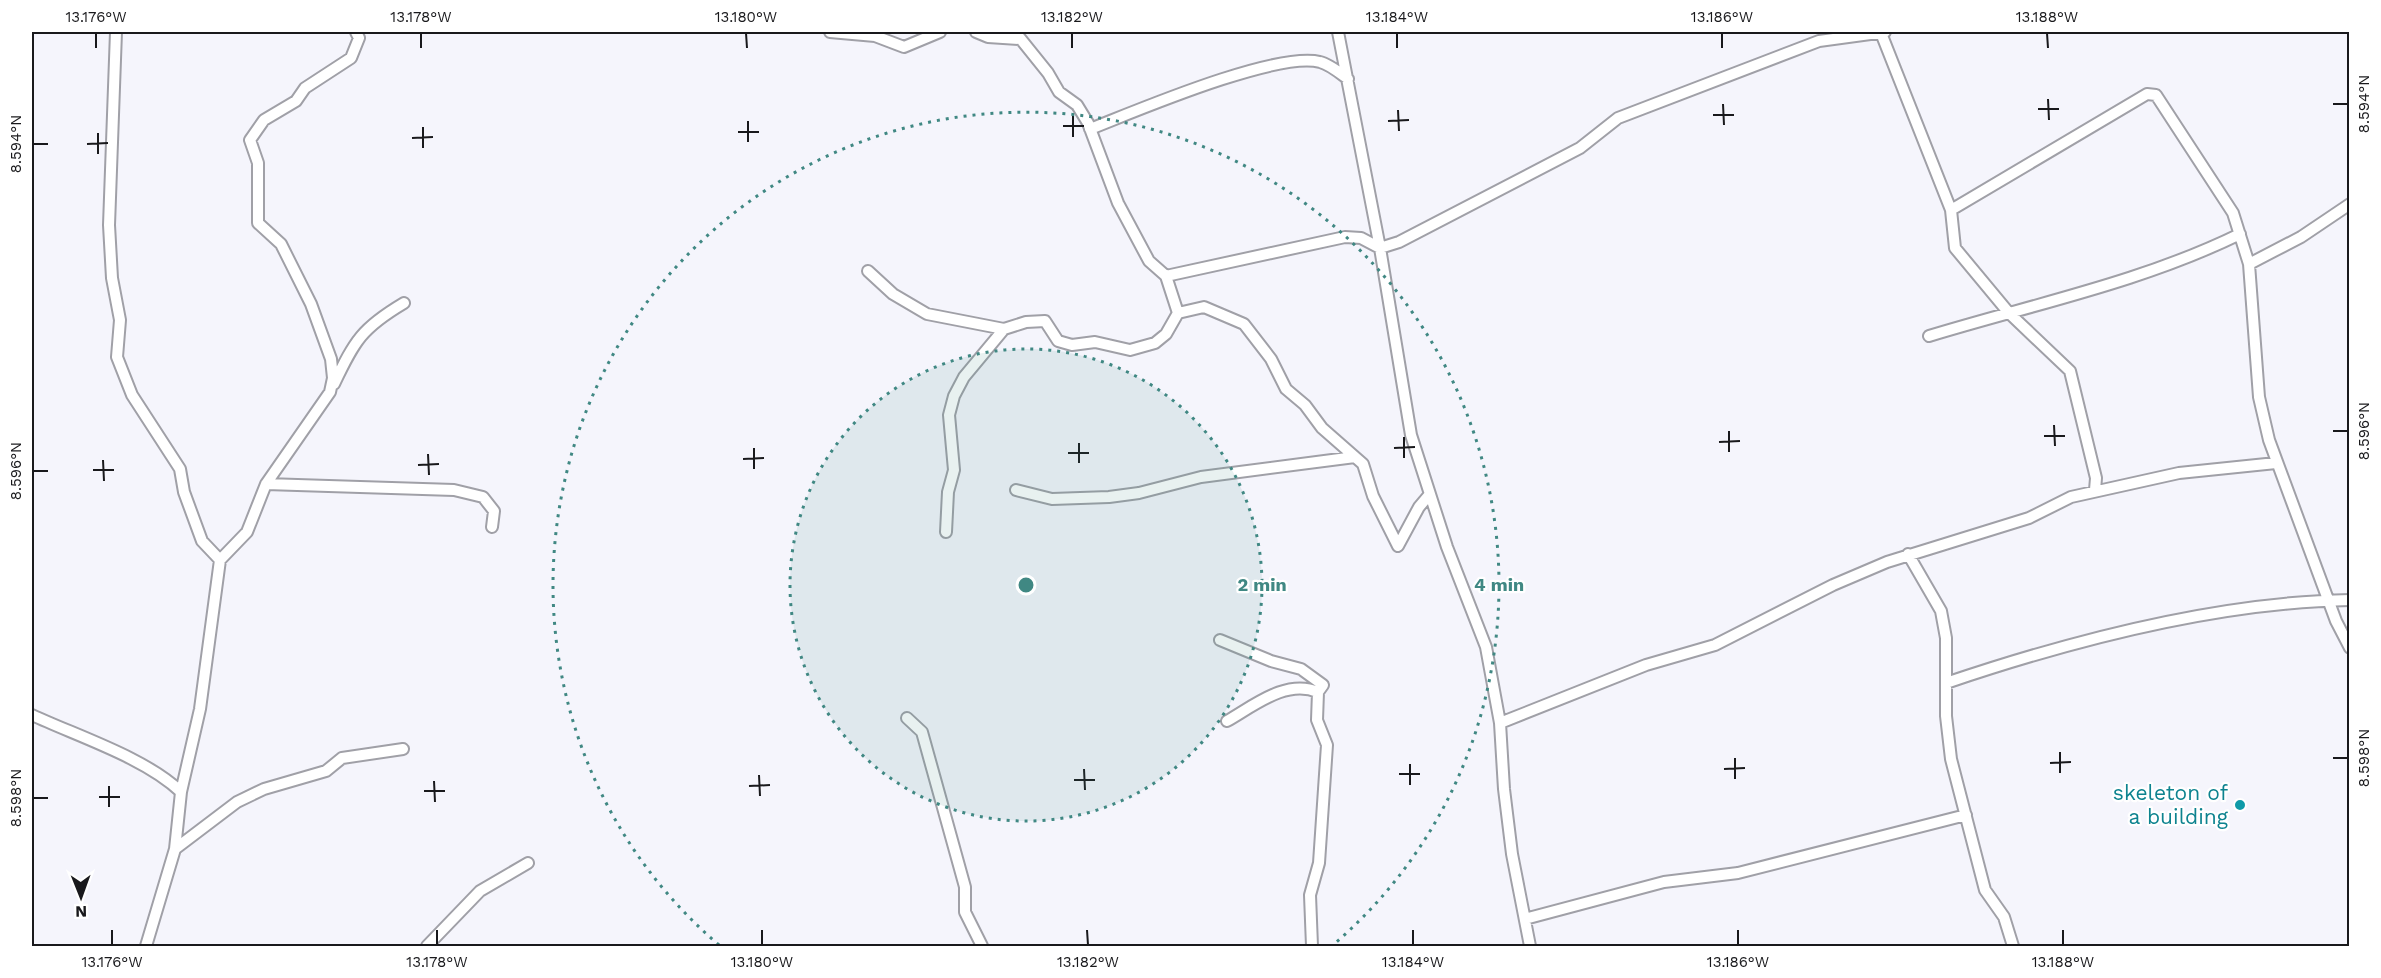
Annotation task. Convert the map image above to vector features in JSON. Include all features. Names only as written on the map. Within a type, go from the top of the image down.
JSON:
[{"type":"street","points":[[116,32],[109,225],[112,278],[120,320],[117,357],[132,395],[180,469],[184,492],[202,541],[220,561]]},
{"type":"street","points":[[330,392],[333,378],[331,359],[311,304],[288,263],[281,244],[258,223],[258,163],[250,140],[264,120],[296,101],[305,88],[351,58],[359,38],[356,32]]},
{"type":"street","points":[[830,32],[875,36],[904,47],[940,32]]},
{"type":"street","points":[[976,32],[988,37],[1018,35],[1048,73],[1059,92],[1077,105],[1090,129],[1118,203],[1149,261],[1166,276],[1178,313]]},
{"type":"street","points":[[1338,32],[1380,248],[1411,435],[1447,547],[1486,647],[1500,723],[1504,789],[1512,854],[1530,946]]},
{"type":"street","points":[[1166,276],[1345,237],[1361,238],[1380,248],[1399,242],[1580,148],[1618,118],[1819,41],[1883,32],[1951,210],[1955,249],[2009,313],[2070,371],[2096,478],[2095,490]]},
{"type":"street","points":[[1090,129],[1208,85],[1278,64],[1320,62],[1348,79]]},
{"type":"street","points":[[1951,210],[2151,93],[2159,98],[2233,213],[2249,264],[2259,397],[2276,463],[2349,648]]},
{"type":"street","points":[[2249,264],[2301,237],[2349,204]]},
{"type":"street","points":[[1929,336],[2125,280],[2206,250],[2240,234]]},
{"type":"street","points":[[868,271],[893,294],[927,314],[1004,329],[1026,322],[1045,321],[1058,341],[1072,345],[1095,342],[1130,350],[1155,343],[1166,334],[1178,313],[1204,307],[1244,324],[1271,359],[1286,389],[1363,464],[1373,496],[1398,546],[1419,507],[1430,494]]},
{"type":"street","points":[[146,946],[175,849],[181,792],[200,709],[220,561],[247,532],[266,484],[330,392],[351,349],[372,322],[404,303]]},
{"type":"street","points":[[946,532],[948,492],[954,470],[949,415],[954,396],[964,377],[1004,329]]},
{"type":"street","points":[[1016,490],[1052,499],[1109,497],[1139,493],[1202,477],[1355,458]]},
{"type":"street","points":[[1500,723],[1646,665],[1714,645],[1833,585],[1908,554],[2029,518],[2071,497],[2179,473],[2276,463]]},
{"type":"street","points":[[266,484],[454,490],[483,496],[494,511],[492,527]]},
{"type":"street","points":[[1908,554],[1941,611],[1946,638],[1946,716],[1951,759],[1985,890],[2004,917],[2013,946]]},
{"type":"street","points":[[1946,683],[1991,668],[2163,623],[2230,610],[2349,600]]},
{"type":"street","points":[[1220,640],[1271,661],[1301,669],[1323,685],[1318,692],[1317,720],[1327,745],[1319,862],[1310,895],[1312,946]]},
{"type":"street","points":[[1227,721],[1287,689],[1304,686],[1318,692]]},
{"type":"street","points":[[32,715],[167,778],[181,792]]},
{"type":"street","points":[[907,718],[922,732],[965,886],[965,912],[982,946]]},
{"type":"street","points":[[175,849],[237,802],[264,789],[326,771],[342,758],[403,749]]},
{"type":"street","points":[[1525,919],[1664,882],[1738,873],[1966,815]]},
{"type":"street","points":[[427,946],[480,891],[528,863]]},
{"type":"place","name":"skeleton of a building","points":[[2240,805]]}]
